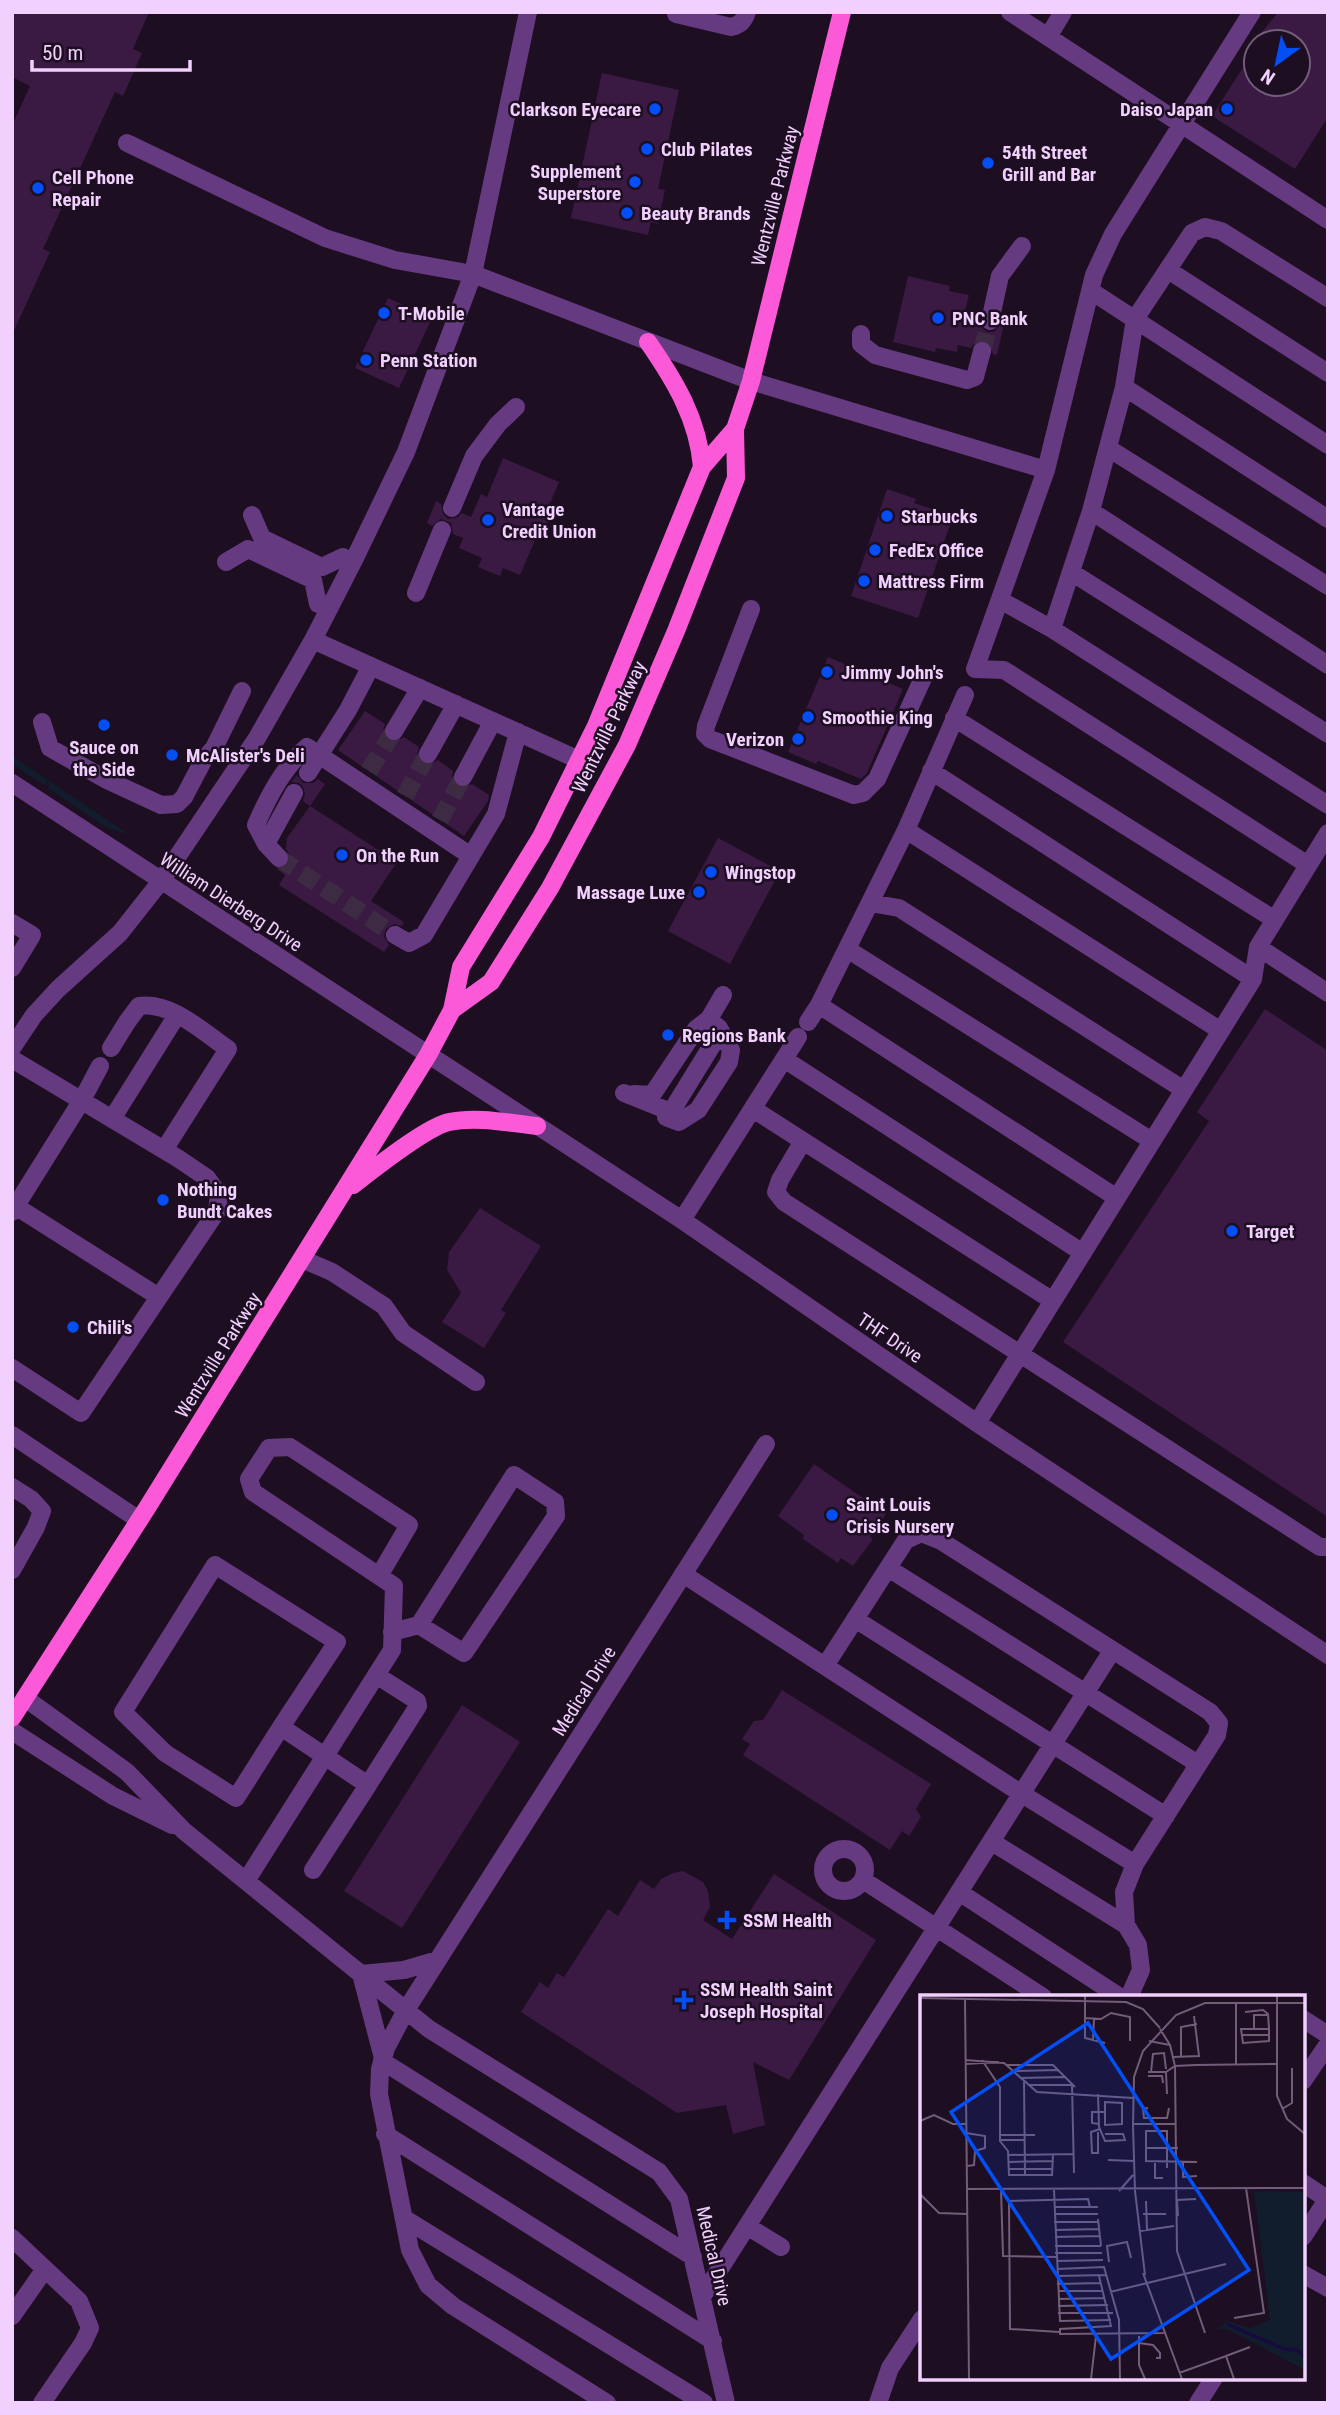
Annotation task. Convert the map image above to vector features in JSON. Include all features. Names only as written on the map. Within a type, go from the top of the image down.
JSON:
[{"type":"main road","name":"Wentzville Parkway","points":[[452,1010],[491,982],[550,888],[627,745],[676,631],[736,478],[735,429],[751,381],[842,12]]},
{"type":"main road","points":[[648,342],[675,381],[690,413],[700,448],[702,467]]},
{"type":"main road","name":"Wentzville Parkway","points":[[12,1718],[139,1520],[428,1055],[452,1010],[461,967],[541,837],[596,726],[702,467],[735,429]]},
{"type":"main road","points":[[344,1191],[419,1138],[447,1122],[483,1120],[537,1126]]},
{"type":"street","points":[[12,1048],[34,1015],[58,989],[120,933],[160,881],[257,738],[313,639],[406,452],[473,274],[528,12]]},
{"type":"street","points":[[676,14],[730,27],[738,26],[747,12]]},
{"type":"street","points":[[1010,12],[1328,220]]},
{"type":"street","points":[[1048,37],[1063,12]]},
{"type":"street","points":[[1252,12],[1113,234],[1094,275],[1046,470],[975,669],[1004,670],[1308,865]]},
{"type":"street","points":[[127,143],[325,238],[395,260],[473,274],[751,381],[1046,470]]},
{"type":"street","points":[[1052,629],[1091,511],[1108,448],[1124,387],[1135,319],[1192,233],[1205,228],[1221,231],[1328,298]]},
{"type":"street","points":[[990,321],[1000,276],[1022,246]]},
{"type":"street","points":[[1168,270],[1328,373]]},
{"type":"street","points":[[1091,290],[1328,445]]},
{"type":"street","points":[[861,334],[862,344],[874,355],[967,380],[975,377],[982,351]]},
{"type":"street","points":[[1124,387],[1328,519]]},
{"type":"street","points":[[453,509],[474,456],[498,424],[516,407]]},
{"type":"street","points":[[1108,448],[1328,586]]},
{"type":"street","points":[[1091,511],[1328,665]]},
{"type":"street","points":[[252,515],[262,538],[322,567],[343,557]]},
{"type":"street","points":[[416,593],[442,530]]},
{"type":"street","points":[[226,562],[248,549],[313,580],[318,604]]},
{"type":"street","points":[[1071,572],[1328,734]]},
{"type":"street","points":[[1000,600],[1052,629],[1328,805]]},
{"type":"street","points":[[751,609],[706,726],[705,734],[710,739],[854,795],[863,793],[877,779],[923,678]]},
{"type":"street","points":[[313,639],[579,760]]},
{"type":"street","points":[[308,773],[371,666]]},
{"type":"street","points":[[394,731],[420,688]]},
{"type":"street","points":[[42,722],[50,748],[105,779],[161,805],[177,804],[184,797],[204,759],[214,748],[242,691]]},
{"type":"street","points":[[682,1220],[819,1005],[906,830],[965,695]]},
{"type":"street","points":[[428,754],[456,704]]},
{"type":"street","points":[[954,718],[1275,920]]},
{"type":"street","points":[[463,777],[493,721]]},
{"type":"street","points":[[395,936],[409,943],[424,935],[496,814],[518,732]]},
{"type":"street","points":[[279,858],[266,844],[256,825],[286,770],[307,747],[366,777],[437,825],[471,856]]},
{"type":"street","points":[[931,772],[1254,979]]},
{"type":"street","name":"William Dierberg Drive","points":[[12,783],[428,1055]]},
{"type":"street","points":[[266,844],[294,793]]},
{"type":"street","points":[[906,830],[1221,1031]]},
{"type":"street","points":[[977,1423],[1254,979],[1258,947],[1328,833]]},
{"type":"street","points":[[870,903],[899,908],[1184,1090]]},
{"type":"street","points":[[12,923],[32,935],[12,968]]},
{"type":"street","points":[[1258,947],[1328,993]]},
{"type":"street","points":[[847,949],[1152,1141]]},
{"type":"street","points":[[624,1093],[650,1084],[688,1025],[709,1019],[723,995]]},
{"type":"street","points":[[111,1048],[139,1006],[152,1004],[177,1015],[228,1049],[164,1150]]},
{"type":"street","points":[[819,1005],[1116,1198]]},
{"type":"street","points":[[112,1119],[177,1015]]},
{"type":"street","points":[[624,1093],[666,1117],[681,1115],[727,1042],[719,1028],[709,1019]]},
{"type":"street","points":[[624,1093],[671,1112],[719,1034],[709,1019]]},
{"type":"street","name":"THF Drive","points":[[428,1055],[682,1220],[977,1423],[1328,1655]]},
{"type":"street","points":[[12,1059],[207,1178],[219,1195],[217,1211],[81,1413],[12,1368]]},
{"type":"street","points":[[784,1059],[1083,1253]]},
{"type":"street","points":[[100,1066],[82,1100],[14,1208],[159,1297]]},
{"type":"street","points":[[752,1109],[1053,1301]]},
{"type":"street","points":[[803,1141],[776,1192],[784,1202],[1320,1548],[1328,1547]]},
{"type":"street","points":[[302,1259],[332,1272],[384,1306],[403,1333],[476,1382]]},
{"type":"street","points":[[12,1435],[139,1520]]},
{"type":"street","name":"Medical Drive","points":[[607,2403],[453,2306],[428,2285],[410,2250],[385,2134],[379,2094],[383,2059],[406,2010],[766,1444]]},
{"type":"street","points":[[246,1881],[392,1650],[393,1632],[394,1587],[253,1492],[249,1479],[269,1448],[290,1447],[409,1525],[379,1576]]},
{"type":"street","points":[[393,1632],[419,1625],[514,1475],[555,1502],[556,1516],[464,1653],[419,1625]]},
{"type":"street","points":[[12,1487],[32,1499],[42,1511],[12,1570]]},
{"type":"street","points":[[825,1666],[906,1540],[921,1532],[941,1541],[1210,1712],[1219,1723],[1217,1735],[1135,1864],[1124,1892],[1126,1925]]},
{"type":"street","points":[[215,1565],[337,1642],[281,1727],[236,1798],[165,1753],[123,1712],[215,1565]]},
{"type":"street","points":[[888,1567],[1198,1764]]},
{"type":"street","points":[[683,1574],[1022,1794],[1135,1864]]},
{"type":"street","points":[[855,1619],[1166,1816]]},
{"type":"street","points":[[702,2297],[1112,1651]]},
{"type":"street","points":[[313,1870],[418,1706],[417,1702],[376,1675]]},
{"type":"street","name":"Medical Drive","points":[[25,1698],[127,1772],[184,1831],[429,2029],[659,2172],[679,2199],[726,2403]]},
{"type":"street","points":[[281,1727],[368,1784]]},
{"type":"street","name":"Medical Drive","points":[[12,1731],[113,1796],[184,1831]]},
{"type":"street","points":[[992,1842],[1126,1925],[1138,1945],[1141,1970],[1130,1995]]},
{"type":"street","points":[[863,1880],[1040,1995]]},
{"type":"street","points":[[959,1892],[1118,1995]]},
{"type":"street","points":[[361,1973],[404,1970],[438,1960]]},
{"type":"street","name":"Medical Drive","points":[[361,1973],[383,2059]]},
{"type":"street","points":[[1305,2020],[1328,2035]]},
{"type":"street","points":[[1305,2078],[1328,2044]]},
{"type":"street","points":[[383,2059],[693,2257]]},
{"type":"street","points":[[385,2134],[713,2341]]},
{"type":"street","points":[[1305,2184],[1328,2198],[1305,2234]]},
{"type":"street","points":[[405,2219],[704,2403]]},
{"type":"street","points":[[747,2226],[781,2247]]},
{"type":"street","points":[[12,2238],[79,2301],[90,2328],[83,2343],[42,2403]]},
{"type":"street","points":[[12,2316],[45,2269]]},
{"type":"street","points":[[1305,2275],[1328,2288]]},
{"type":"street","points":[[878,2403],[890,2368],[920,2322]]},
{"type":"street","points":[[1198,2403],[1213,2380]]},
{"type":"shaded area","points":[[12,756],[131,836],[106,827],[48,788],[49,784],[46,782],[44,785],[12,764]]},
{"type":"building","points":[[12,12],[149,12],[133,49],[142,53],[123,96],[115,92],[43,249],[50,252],[12,335],[12,126],[30,86],[12,77]]},
{"type":"building","points":[[1278,12],[1328,12],[1328,117],[1295,169],[1212,116],[1242,69],[1242,98],[1312,98],[1312,28],[1265,28]]},
{"type":"building","points":[[602,73],[679,90],[658,189],[665,190],[658,224],[651,222],[648,235],[571,218]]},
{"type":"building","name":"PNC Bank","points":[[908,276],[950,286],[949,291],[969,295],[964,315],[979,318],[979,325],[987,332],[994,332],[1001,323],[1004,324],[997,355],[993,354],[990,344],[984,340],[975,343],[971,348],[958,345],[957,352],[936,348],[935,352],[893,342]]},
{"type":"building","points":[[388,298],[432,318],[399,388],[355,368]]},
{"type":"building","name":"Vantage Credit Union","points":[[503,458],[559,482],[548,508],[553,510],[543,532],[539,531],[520,575],[503,568],[500,576],[478,567],[482,558],[459,548],[463,538],[453,534],[451,523],[441,519],[432,526],[427,523],[436,501],[441,504],[443,514],[448,519],[458,517],[462,513],[471,517],[481,494],[487,497]]},
{"type":"building","points":[[887,489],[916,499],[914,503],[953,516],[918,618],[851,596]]},
{"type":"building","points":[[828,657],[903,689],[867,773],[861,779],[788,752]]},
{"type":"building","points":[[365,711],[385,724],[383,731],[388,740],[394,742],[404,737],[419,747],[417,755],[422,764],[429,765],[438,760],[453,771],[452,778],[457,787],[464,788],[472,784],[489,795],[488,801],[464,836],[338,750]]},
{"type":"building","points":[[297,775],[303,783],[313,783],[318,779],[325,784],[310,806],[303,801],[303,787],[299,783],[291,782]]},
{"type":"building","points":[[310,806],[397,862],[371,901],[404,922],[402,926],[394,924],[386,929],[384,936],[389,945],[384,952],[279,885],[285,875],[277,869],[286,867],[290,861],[286,849],[287,838]]},
{"type":"building","points":[[718,838],[780,871],[730,964],[668,931]]},
{"type":"building","name":"Target","points":[[1265,1009],[1328,1051],[1328,1517],[1063,1342],[1209,1121],[1197,1112]]},
{"type":"building","points":[[480,1208],[541,1246],[501,1310],[506,1313],[484,1348],[442,1322],[461,1293],[447,1270],[449,1252]]},
{"type":"building","name":"Saint Louis Crisis Nursery","points":[[814,1464],[886,1514],[870,1537],[873,1539],[853,1566],[841,1558],[838,1563],[803,1539],[804,1535],[778,1516]]},
{"type":"building","points":[[782,1690],[931,1784],[916,1809],[921,1817],[909,1836],[902,1831],[890,1850],[743,1755],[750,1744],[742,1739],[754,1721],[763,1720]]},
{"type":"building","points":[[462,1705],[520,1742],[402,1928],[344,1891]]},
{"type":"building","name":"SSM Health Saint Joseph Hospital","points":[[683,1871],[703,1882],[708,1891],[710,1907],[703,1920],[732,1939],[774,1874],[876,1940],[789,2080],[753,2062],[765,2125],[733,2134],[726,2105],[677,2113],[521,2012],[540,1982],[548,1988],[557,1973],[564,1977],[608,1909],[618,1916],[640,1880],[654,1889],[661,1879]]},
{"type":"tunnel","points":[[982,351],[990,321]]},
{"type":"tunnel","points":[[369,771],[394,731]]},
{"type":"tunnel","points":[[405,796],[428,754]]},
{"type":"tunnel","points":[[440,820],[463,777]]},
{"type":"tunnel","points":[[279,858],[395,935]]},
{"type":"place","name":"Clarkson Eyecare","points":[[655,109]]},
{"type":"place","name":"Daiso Japan","points":[[1227,109]]},
{"type":"place","name":"Club Pilates","points":[[647,149]]},
{"type":"place","name":"54th Street Grill and Bar","points":[[988,163]]},
{"type":"place","name":"Supplement Superstore","points":[[635,182]]},
{"type":"place","name":"Cell Phone Repair","points":[[38,188]]},
{"type":"place","name":"Beauty Brands","points":[[627,213]]},
{"type":"place","name":"T-Mobile","points":[[384,313]]},
{"type":"place","name":"PNC Bank","points":[[938,318]]},
{"type":"place","name":"Penn Station","points":[[366,360]]},
{"type":"place","name":"Starbucks","points":[[887,516]]},
{"type":"place","name":"Vantage Credit Union","points":[[488,520]]},
{"type":"place","name":"FedEx Office","points":[[875,550]]},
{"type":"place","name":"Mattress Firm","points":[[864,581]]},
{"type":"place","name":"Jimmy John's","points":[[827,672]]},
{"type":"place","name":"Smoothie King","points":[[808,717]]},
{"type":"place","name":"Sauce on the Side","points":[[104,725]]},
{"type":"place","name":"Verizon","points":[[798,739]]},
{"type":"place","name":"McAlister's Deli","points":[[172,755]]},
{"type":"place","name":"On the Run","points":[[342,855]]},
{"type":"place","name":"Wingstop","points":[[711,872]]},
{"type":"place","name":"Massage Luxe","points":[[699,892]]},
{"type":"place","name":"Regions Bank","points":[[668,1035]]},
{"type":"place","name":"Nothing Bundt Cakes","points":[[163,1200]]},
{"type":"place","name":"Target","points":[[1232,1231]]},
{"type":"place","name":"Chili's","points":[[73,1327]]},
{"type":"place","name":"Saint Louis Crisis Nursery","points":[[832,1515]]},
{"type":"place","name":"SSM Health","points":[[727,1920]]},
{"type":"place","name":"SSM Health Saint Joseph Hospital","points":[[684,2000]]}]
